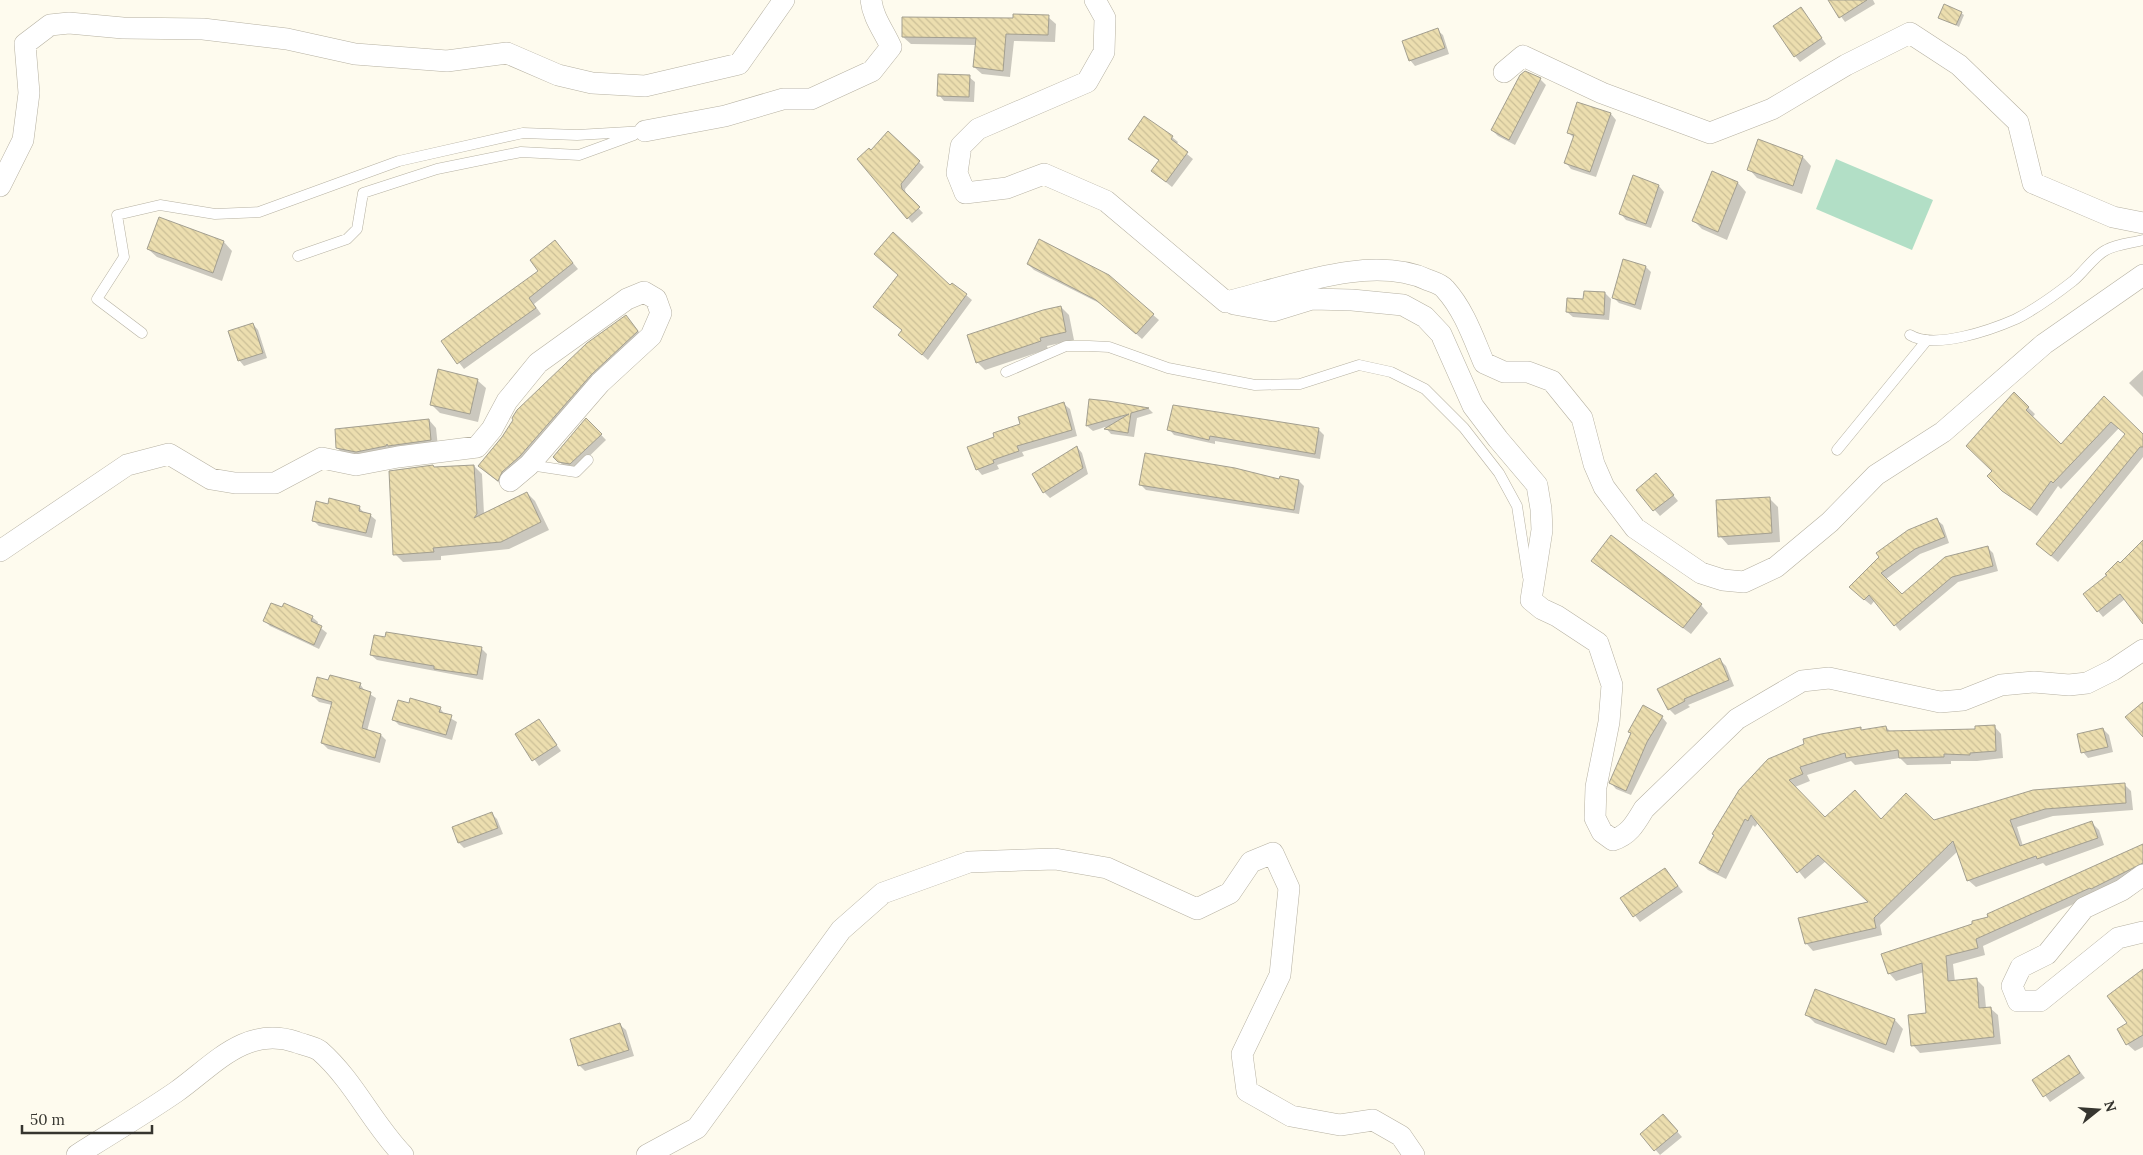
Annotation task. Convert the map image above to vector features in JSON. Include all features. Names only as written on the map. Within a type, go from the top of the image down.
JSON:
[{"type":"street","points":[[0,186],[23,140],[29,93],[25,44],[50,25],[69,23],[123,28],[204,29],[287,39],[355,54],[447,61],[507,53],[567,77],[592,83],[645,86],[739,64],[784,0]]},
{"type":"street","points":[[645,131],[725,116],[783,99],[811,99],[872,71],[891,47],[882,28],[872,14],[871,0]]},
{"type":"street","points":[[1095,0],[1104,18],[1104,52],[1087,82],[978,129],[961,146],[956,173],[965,194],[1007,188],[1044,174],[1106,201],[1226,302],[1272,311],[1312,299],[1352,300],[1403,304],[1425,317],[1441,334],[1473,406],[1537,485],[1542,530],[1531,600],[1542,609],[1557,616],[1598,643],[1612,685],[1609,722],[1596,788],[1594,818],[1602,832],[1613,840],[1624,836],[1644,810],[1737,718],[1802,681],[1828,678],[1940,702],[1963,700],[2001,685],[2034,682],[2069,686],[2087,683],[2114,670],[2143,650]]},
{"type":"street","points":[[1504,72],[1523,56],[1602,93],[1710,132],[1772,109],[1846,65],[1910,33],[1959,65],[2018,122],[2033,183],[2113,217],[2143,223]]},
{"type":"street","points":[[1226,302],[1266,293],[1301,280],[1373,270],[1412,272],[1444,287],[1464,316],[1484,363],[1504,372],[1528,372],[1552,381],[1582,418],[1594,464],[1604,487],[1635,528],[1701,573],[1723,580],[1744,582],[1776,567],[1830,522],[1876,475],[1943,432],[2044,344],[2143,276]]},
{"type":"street","points":[[0,551],[127,466],[169,454],[211,479],[235,483],[276,483],[322,458],[356,465],[398,457],[477,447],[492,429],[507,401],[538,363],[627,299],[644,292],[656,299],[661,314],[651,336],[600,384],[529,465],[510,481]]},
{"type":"street","points":[[647,1155],[697,1128],[841,930],[883,893],[969,862],[1055,859],[1107,868],[1197,909],[1230,893],[1251,862],[1273,854],[1289,888],[1280,975],[1242,1054],[1248,1091],[1290,1116],[1340,1125],[1373,1120],[1401,1136],[1414,1155]]},
{"type":"street","points":[[2143,875],[2122,890],[2084,908],[2047,954],[2021,967],[2012,986],[2018,1001],[2040,1002],[2118,938],[2143,932]]},
{"type":"street","points":[[77,1155],[177,1091],[205,1067],[238,1045],[262,1038],[291,1040],[319,1050],[344,1076],[388,1139],[403,1155]]},
{"type":"lane","points":[[298,256],[347,239],[357,229],[363,192],[436,169],[521,152],[579,155],[645,131]]},
{"type":"lane","points":[[142,333],[97,299],[124,257],[117,215],[160,205],[214,214],[259,212],[399,161],[523,133],[577,135],[645,131]]},
{"type":"lane","points":[[1910,335],[1917,339],[1939,342],[1983,331],[2016,319],[2045,302],[2074,280],[2106,250],[2143,240]]},
{"type":"lane","points":[[1837,450],[1927,340]]},
{"type":"lane","points":[[1006,372],[1066,346],[1089,346],[1109,348],[1168,368],[1255,385],[1300,384],[1359,364],[1391,372],[1424,389],[1464,428],[1500,473],[1516,506],[1531,600]]},
{"type":"lane","points":[[529,465],[576,472],[588,460]]},
{"type":"green space","points":[[1836,159],[1933,200],[1912,250],[1816,209]]},
{"type":"building","points":[[1828,0],[1867,0],[1839,18]]},
{"type":"building","points":[[1944,4],[1962,12],[1956,25],[1938,18]]},
{"type":"building","points":[[1801,7],[1822,38],[1794,57],[1773,26]]},
{"type":"building","points":[[1013,14],[1049,15],[1048,35],[1006,34],[1003,71],[973,67],[976,38],[902,37],[902,17],[1013,18]]},
{"type":"building","points":[[1438,28],[1445,48],[1409,61],[1402,41]]},
{"type":"building","points":[[1525,71],[1541,78],[1509,140],[1491,130],[1520,75]]},
{"type":"building","points":[[938,74],[970,75],[969,97],[937,96]]},
{"type":"building","points":[[1577,102],[1611,113],[1590,172],[1564,163],[1574,135],[1567,133]]},
{"type":"building","points":[[1144,116],[1173,136],[1171,139],[1188,152],[1166,182],[1151,171],[1159,160],[1128,139]]},
{"type":"building","points":[[888,131],[920,161],[901,184],[902,189],[920,207],[907,219],[857,159],[869,148],[871,150]]},
{"type":"building","points":[[1758,139],[1803,156],[1793,186],[1747,170]]},
{"type":"building","points":[[1712,171],[1738,182],[1718,232],[1692,221]]},
{"type":"building","points":[[1633,175],[1659,185],[1646,224],[1619,214]]},
{"type":"building","points":[[159,217],[224,241],[213,273],[147,249]]},
{"type":"building","points":[[893,232],[950,285],[952,283],[967,294],[922,355],[898,335],[902,330],[873,307],[898,275],[874,254]]},
{"type":"building","points":[[1039,239],[1109,275],[1154,314],[1136,334],[1096,300],[1027,264]]},
{"type":"building","points":[[555,240],[573,263],[529,298],[536,308],[457,364],[441,341],[538,271],[530,260]]},
{"type":"building","points":[[1623,259],[1646,266],[1635,305],[1612,298]]},
{"type":"building","points":[[1584,291],[1605,292],[1604,315],[1566,312],[1567,298],[1583,299]]},
{"type":"building","points":[[1061,306],[1066,332],[1040,338],[1041,341],[976,363],[967,335]]},
{"type":"building","points":[[626,315],[638,331],[591,375],[520,456],[502,472],[498,481],[478,466],[502,437],[517,410],[587,343]]},
{"type":"building","points":[[253,323],[263,353],[238,361],[228,331]]},
{"type":"building","points":[[438,369],[478,379],[470,414],[430,405]]},
{"type":"building","points":[[2014,392],[2029,407],[2026,410],[2061,444],[2104,396],[2143,434],[2143,447],[2140,447],[2051,556],[2036,544],[2125,434],[2111,422],[2053,483],[2051,481],[2030,510],[2002,491],[1987,476],[1992,471],[1966,446]]},
{"type":"building","points":[[1089,399],[1149,408],[1131,413],[1128,433],[1104,429],[1129,414],[1086,426]]},
{"type":"building","points":[[1064,402],[1072,430],[1017,446],[1019,451],[993,460],[994,463],[976,470],[967,447],[994,437],[993,433],[1020,424],[1018,417]]},
{"type":"building","points":[[1173,405],[1319,428],[1315,454],[1210,436],[1209,440],[1167,430]]},
{"type":"building","points":[[586,418],[602,434],[570,464],[558,462],[553,457]]},
{"type":"building","points":[[429,419],[431,440],[388,446],[387,444],[386,446],[356,452],[336,448],[335,429]]},
{"type":"building","points":[[1077,446],[1083,468],[1043,493],[1032,474]]},
{"type":"building","points":[[1145,453],[1235,468],[1279,479],[1280,476],[1299,480],[1294,510],[1139,485]]},
{"type":"building","points":[[433,465],[434,467],[474,465],[477,514],[474,518],[527,492],[541,522],[501,542],[433,548],[434,552],[393,555],[389,471]]},
{"type":"building","points":[[1656,473],[1674,495],[1653,511],[1636,490]]},
{"type":"building","points":[[1770,497],[1772,533],[1718,537],[1716,500]]},
{"type":"building","points":[[329,498],[360,506],[359,511],[371,514],[366,533],[312,521],[316,501],[328,504]]},
{"type":"building","points":[[1937,518],[1945,537],[1915,549],[1881,573],[1902,594],[1945,557],[1988,546],[1993,566],[1952,577],[1894,626],[1869,595],[1864,600],[1849,587],[1879,557],[1876,553],[1908,530]]},
{"type":"building","points":[[1611,535],[1702,604],[1683,628],[1591,561]]},
{"type":"building","points":[[2143,540],[2143,624],[2120,594],[2097,612],[2083,594],[2107,575],[2105,574],[2118,561],[2120,563]]},
{"type":"building","points":[[271,603],[282,607],[284,603],[313,616],[311,621],[322,626],[314,645],[263,621]]},
{"type":"building","points":[[386,632],[482,647],[477,675],[434,669],[434,666],[370,655],[374,635],[385,637]]},
{"type":"building","points":[[1720,658],[1729,680],[1684,699],[1685,701],[1668,710],[1657,689]]},
{"type":"building","points":[[330,675],[361,683],[359,688],[371,692],[362,728],[381,734],[375,758],[321,743],[332,702],[312,696],[317,677],[328,680]]},
{"type":"building","points":[[410,698],[441,707],[439,712],[452,715],[446,735],[392,720],[398,700],[409,703]]},
{"type":"building","points":[[2143,702],[2143,737],[2125,717]]},
{"type":"building","points":[[1643,705],[1663,716],[1647,742],[1626,791],[1609,783],[1631,733],[1628,732]]},
{"type":"building","points":[[539,719],[557,745],[532,761],[515,734]]},
{"type":"building","points":[[1995,725],[1996,751],[1970,753],[1970,755],[1944,754],[1944,757],[1899,758],[1898,750],[1846,758],[1845,753],[1800,767],[1803,774],[1789,780],[1825,817],[1855,790],[1881,819],[1906,793],[1934,820],[2033,790],[2125,783],[2126,803],[2045,809],[2010,820],[2020,846],[2092,821],[2098,838],[2037,859],[2036,856],[1967,881],[1953,841],[1874,918],[1876,928],[1805,944],[1798,918],[1868,902],[1818,855],[1797,873],[1751,815],[1748,821],[1745,819],[1718,873],[1699,863],[1714,835],[1712,834],[1739,790],[1768,759],[1804,744],[1803,739],[1861,727],[1861,730],[1886,726],[1887,731],[1975,729],[1975,726]]},
{"type":"building","points":[[2103,728],[2108,747],[2081,753],[2077,734]]},
{"type":"building","points":[[492,812],[498,828],[458,843],[452,827]]},
{"type":"building","points":[[2143,844],[2143,863],[2091,889],[1976,939],[1978,948],[1946,956],[1948,981],[1977,978],[1979,1008],[1991,1007],[1994,1037],[1911,1046],[1908,1015],[1926,1013],[1922,963],[1888,974],[1881,954],[1972,924],[1972,921],[1988,917],[1987,914]]},
{"type":"building","points":[[1665,868],[1678,886],[1633,917],[1620,898]]},
{"type":"building","points":[[2143,969],[2143,1035],[2126,1045],[2117,1029],[2127,1023],[2107,996]]},
{"type":"building","points":[[1815,989],[1895,1019],[1886,1045],[1805,1015]]},
{"type":"building","points":[[620,1023],[629,1050],[578,1066],[570,1039]]},
{"type":"building","points":[[2069,1055],[2080,1073],[2043,1097],[2032,1080]]},
{"type":"building","points":[[1663,1114],[1678,1131],[1654,1151],[1640,1134]]}]
